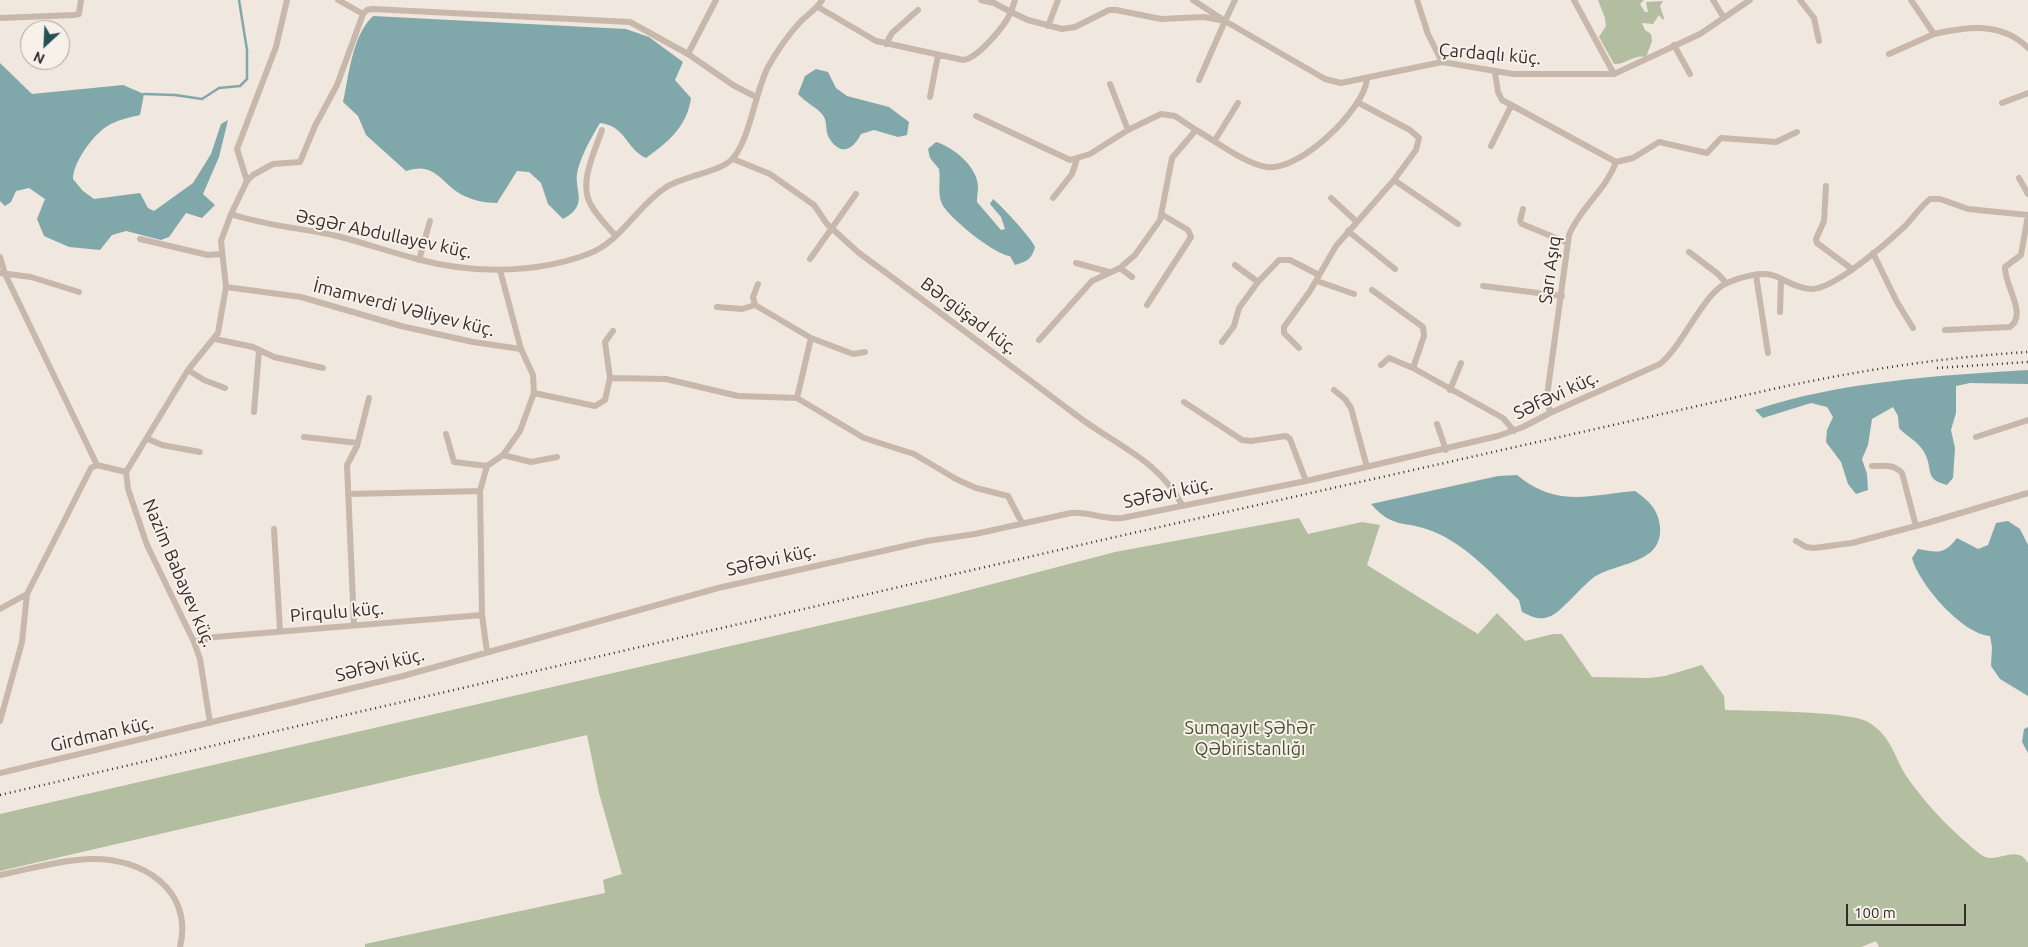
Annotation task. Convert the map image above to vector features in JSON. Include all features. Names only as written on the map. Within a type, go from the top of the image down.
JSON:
[{"type":"street","points":[[0,18],[74,15],[78,14],[81,0]]},
{"type":"street","points":[[247,181],[237,149],[276,46],[287,0]]},
{"type":"street","points":[[338,0],[363,14]]},
{"type":"street","points":[[688,54],[716,0]]},
{"type":"street","points":[[733,159],[743,138],[767,69],[778,50],[800,23],[818,7],[822,0]]},
{"type":"street","name":"Çardaqlı küç.","points":[[981,0],[994,3],[1011,12],[1048,26],[1062,29],[1075,27],[1109,10],[1161,19],[1204,17],[1225,21],[1332,82],[1341,83],[1442,62],[1495,72],[1597,76],[1614,74],[1700,34],[1750,0]]},
{"type":"street","points":[[818,7],[871,38],[886,44],[969,60],[1002,27],[1011,12],[1015,0]]},
{"type":"street","points":[[1048,26],[1058,0]]},
{"type":"street","points":[[1193,0],[1225,21]]},
{"type":"street","points":[[1200,80],[1235,0]]},
{"type":"street","points":[[1416,0],[1428,34],[1442,62]]},
{"type":"street","points":[[1574,0],[1614,74]]},
{"type":"street","points":[[1713,0],[1724,18]]},
{"type":"street","points":[[1800,0],[1814,18],[1819,41]]},
{"type":"street","points":[[1911,0],[1934,34]]},
{"type":"street","points":[[0,721],[22,642],[27,594],[91,468],[97,465],[126,472],[148,439],[188,370],[215,339],[220,328],[226,287],[221,241],[231,214],[247,181],[253,175],[273,164],[300,162],[315,126],[337,86],[366,10],[617,20],[642,28],[688,54],[733,85],[756,97]]},
{"type":"street","points":[[886,44],[892,33],[918,10]]},
{"type":"street","points":[[1889,54],[1934,34],[1978,27],[2012,36],[2028,48]]},
{"type":"street","points":[[1674,45],[1690,74]]},
{"type":"street","points":[[930,97],[938,55]]},
{"type":"street","points":[[1495,72],[1498,92],[1502,100],[1616,162],[1633,158],[1659,142],[1707,153],[1721,138],[1770,142],[1796,132]]},
{"type":"street","points":[[976,116],[1070,160],[1090,154],[1128,130],[1167,113],[1253,163],[1276,167],[1315,149],[1359,103],[1367,79]]},
{"type":"street","points":[[1110,84],[1128,130]]},
{"type":"street","points":[[2002,103],[2028,93]]},
{"type":"street","points":[[1215,140],[1238,103]]},
{"type":"street","points":[[1299,348],[1284,333],[1284,327],[1318,278],[1336,246],[1394,180],[1416,150],[1419,138],[1410,130],[1359,103]]},
{"type":"street","points":[[1491,146],[1511,106]]},
{"type":"street","points":[[602,130],[589,169],[588,197],[591,205],[614,236]]},
{"type":"street","points":[[1039,340],[1092,281],[1120,268],[1135,255],[1156,226],[1161,214],[1172,158],[1196,130]]},
{"type":"street","name":"Bərgüşad küç.","points":[[733,159],[770,174],[814,206],[832,229],[859,253],[1092,428],[1147,461],[1175,492],[1182,505]]},
{"type":"street","name":"Əsgər Abdullayev küç.","points":[[231,214],[277,227],[339,237],[419,260],[500,270],[532,267],[589,254],[614,236],[666,186],[690,175],[724,166],[733,159]]},
{"type":"street","points":[[1053,198],[1072,174],[1077,159]]},
{"type":"street","name":"Sarı Aşıq","points":[[1550,412],[1547,396],[1568,243],[1573,224],[1608,178],[1616,162]]},
{"type":"street","points":[[2019,178],[2028,194]]},
{"type":"street","points":[[1394,180],[1458,224]]},
{"type":"street","points":[[1826,186],[1824,221],[1816,239],[1817,242],[1852,269]]},
{"type":"street","points":[[810,259],[856,194]]},
{"type":"street","points":[[1330,198],[1357,222]]},
{"type":"street","name":"Səfəvi küç.","points":[[210,723],[284,703],[403,676],[718,588],[927,541],[975,534],[1080,512],[1122,518],[1306,481],[1446,450],[1514,431],[1550,412],[1660,364],[1672,353],[1709,299],[1726,283],[1756,275],[1770,274],[1793,286],[1811,289],[1822,288],[1833,283],[1852,269],[1905,226],[1930,199],[1940,199],[1968,209],[2028,214]]},
{"type":"street","points":[[1522,209],[1520,221],[1522,224],[1568,243]]},
{"type":"street","points":[[1146,306],[1190,237],[1188,230],[1161,214]]},
{"type":"street","points":[[1946,330],[2010,327],[2015,324],[2018,317],[2017,309],[2005,267],[2021,254],[2028,214]]},
{"type":"street","points":[[419,260],[430,221]]},
{"type":"street","points":[[1348,231],[1396,268]]},
{"type":"street","points":[[140,239],[208,256],[221,254]]},
{"type":"street","points":[[1689,252],[1718,274],[1726,283]]},
{"type":"street","points":[[1872,253],[1897,302],[1913,328]]},
{"type":"street","points":[[0,257],[2,273],[97,465]]},
{"type":"street","points":[[1222,342],[1234,326],[1239,308],[1258,282],[1278,260],[1284,259],[1318,278],[1354,294]]},
{"type":"street","points":[[1076,263],[1109,272]]},
{"type":"street","points":[[1235,266],[1258,282]]},
{"type":"street","points":[[1120,268],[1132,276]]},
{"type":"street","points":[[487,652],[482,615],[480,491],[487,466],[503,455],[520,432],[534,393],[533,375],[521,350],[500,270]]},
{"type":"street","points":[[2,273],[44,280],[80,292]]},
{"type":"street","points":[[1756,275],[1768,353]]},
{"type":"street","points":[[1780,312],[1781,280]]},
{"type":"street","points":[[758,284],[753,297],[755,305],[811,338],[853,354],[865,352]]},
{"type":"street","points":[[1483,286],[1562,296]]},
{"type":"street","name":"İmamverdi Vəliyev küç.","points":[[226,287],[301,297],[382,321],[473,342],[521,350]]},
{"type":"street","points":[[1372,290],[1423,327],[1424,336],[1413,368]]},
{"type":"street","points":[[717,308],[742,309],[755,305]]},
{"type":"street","points":[[534,393],[595,406],[605,400],[610,378],[605,342],[613,331]]},
{"type":"street","points":[[798,398],[811,338]]},
{"type":"street","points":[[215,339],[274,357],[324,368]]},
{"type":"street","points":[[254,412],[259,351]]},
{"type":"street","points":[[1381,365],[1388,358],[1413,368],[1502,418],[1514,431]]},
{"type":"street","points":[[1450,390],[1462,363]]},
{"type":"street","points":[[188,370],[204,380],[224,388]]},
{"type":"street","points":[[610,378],[666,379],[738,396],[798,398],[864,438],[914,454],[956,479],[976,488],[1008,496],[1022,524]]},
{"type":"street","points":[[1334,390],[1345,399],[1351,408],[1367,467]]},
{"type":"street","points":[[354,625],[347,465],[358,443],[369,398]]},
{"type":"street","points":[[1184,402],[1242,440],[1251,441],[1286,436],[1290,439],[1306,481]]},
{"type":"street","points":[[1976,438],[2028,420]]},
{"type":"street","points":[[1437,424],[1446,450]]},
{"type":"street","points":[[446,434],[454,462],[487,466]]},
{"type":"street","points":[[304,437],[358,443]]},
{"type":"street","points":[[148,439],[200,452]]},
{"type":"street","points":[[503,455],[531,462],[557,457]]},
{"type":"street","points":[[1872,466],[1889,466],[1897,468],[1902,473],[1916,526]]},
{"type":"street","name":"Nazim Babayev küç.","points":[[126,472],[128,488],[147,545],[194,642],[200,659],[210,723]]},
{"type":"street","points":[[348,494],[480,491]]},
{"type":"street","points":[[1796,541],[1806,547],[1814,548],[1852,543],[2028,493]]},
{"type":"street","points":[[274,529],[280,631]]},
{"type":"street","points":[[0,609],[27,594]]},
{"type":"street","name":"Pirqulu küç.","points":[[194,642],[215,637],[482,615]]},
{"type":"street","name":"Girdman küç.","points":[[0,773],[210,723]]},
{"type":"street","points":[[0,874],[92,858],[132,866],[162,882],[180,904],[184,920],[180,947]]},
{"type":"green space","points":[[1598,0],[1644,0],[1640,4],[1645,12],[1648,12],[1646,2],[1663,1],[1660,6],[1663,20],[1659,15],[1653,24],[1642,23],[1645,30],[1651,34],[1652,41],[1646,57],[1637,57],[1614,64],[1599,37],[1606,26]]},
{"type":"green space","name":"Sumqayıt Şəhər Qəbiristanlığı","points":[[1299,518],[1308,534],[1362,522],[1380,525],[1367,565],[1478,634],[1497,613],[1525,641],[1553,634],[1562,634],[1592,677],[1649,678],[1665,676],[1702,665],[1724,696],[1725,710],[1822,714],[1858,718],[1868,722],[1883,734],[1909,780],[1925,800],[1942,820],[1970,846],[1986,857],[2018,855],[2023,857],[2028,863],[2028,947],[1879,947],[1876,941],[1861,947],[365,947],[365,944],[605,893],[603,880],[622,874],[599,793],[587,735],[0,871],[0,814],[935,599],[1115,552]]},
{"type":"water","points":[[373,16],[626,29],[649,37],[683,62],[675,80],[691,98],[689,108],[681,126],[669,140],[646,158],[639,154],[615,128],[600,123],[582,157],[578,169],[577,184],[579,196],[576,208],[563,219],[548,204],[541,183],[529,172],[517,171],[497,203],[474,200],[453,189],[427,169],[421,168],[406,171],[366,135],[358,116],[343,102],[352,56],[360,34]]},
{"type":"water","points":[[0,63],[32,94],[123,85],[144,94],[140,115],[120,120],[107,126],[93,139],[81,155],[73,179],[83,191],[94,199],[140,193],[148,208],[154,211],[193,183],[211,154],[221,124],[228,120],[219,157],[203,194],[215,205],[202,218],[186,213],[169,237],[161,240],[126,231],[112,235],[100,250],[69,247],[44,236],[37,219],[45,199],[29,188],[16,191],[11,202],[5,206],[0,201]]},
{"type":"water","points":[[816,69],[828,72],[836,88],[847,96],[889,107],[909,122],[907,135],[898,137],[874,130],[861,134],[850,148],[841,149],[837,147],[828,136],[825,119],[822,114],[798,94],[805,76]]},
{"type":"water","points":[[936,142],[950,148],[969,165],[977,179],[977,202],[1001,230],[1005,229],[1001,217],[990,204],[993,199],[1028,237],[1035,247],[1028,259],[1015,265],[1010,256],[984,243],[946,210],[940,196],[939,169],[930,158],[928,149]]},
{"type":"water","points":[[2028,370],[2028,384],[1970,383],[1956,386],[1956,413],[1951,430],[1955,448],[1953,478],[1947,485],[1935,480],[1932,476],[1924,452],[1919,445],[1899,428],[1898,416],[1893,407],[1872,419],[1868,445],[1862,459],[1867,474],[1868,490],[1856,494],[1848,484],[1841,462],[1826,442],[1827,430],[1833,417],[1827,407],[1811,403],[1763,418],[1755,410],[1786,400],[1854,386],[1925,377]]},
{"type":"water","points":[[1517,475],[1546,492],[1560,496],[1573,497],[1635,491],[1648,502],[1658,515],[1659,539],[1654,549],[1646,556],[1593,578],[1555,614],[1539,618],[1522,612],[1519,600],[1468,552],[1432,531],[1386,518],[1371,504],[1498,476]]},
{"type":"water","points":[[2008,521],[2020,529],[2028,545],[2028,696],[2000,679],[1991,666],[1992,647],[1990,636],[1967,627],[1943,606],[1923,581],[1912,558],[1918,549],[1930,551],[1944,550],[1957,538],[1978,549],[1988,545],[1996,523]]},
{"type":"water","points":[[2028,727],[2028,753],[2022,742],[2024,729]]},
{"type":"waterway","points":[[144,94],[175,95],[202,99],[219,88],[240,86],[247,79],[247,50],[239,0]]},
{"type":"railway","points":[[0,795],[1102,540],[1782,387],[1904,365],[2028,352]]},
{"type":"railway","points":[[1937,368],[2028,362]]}]
